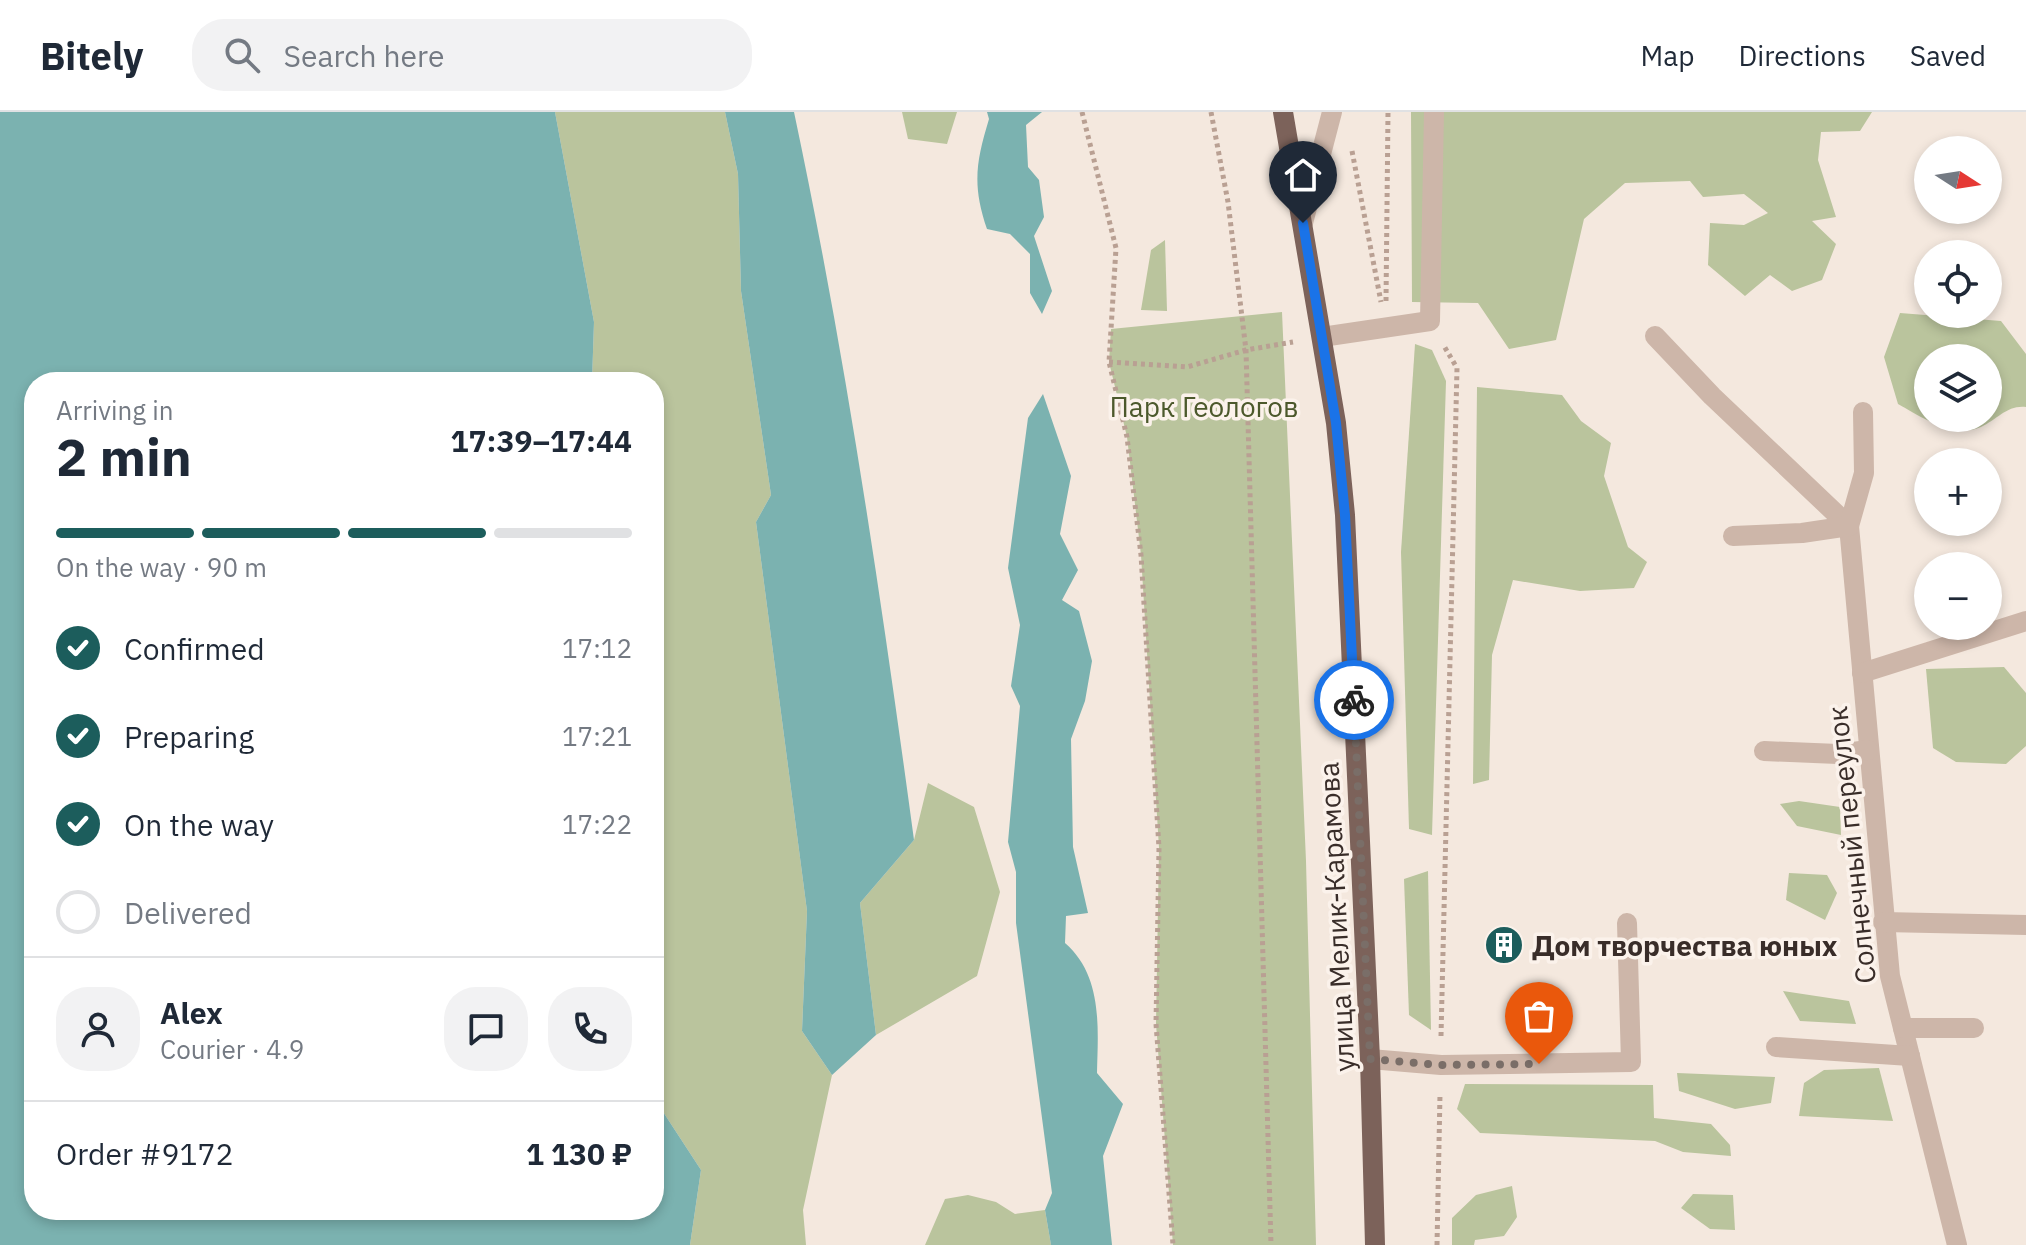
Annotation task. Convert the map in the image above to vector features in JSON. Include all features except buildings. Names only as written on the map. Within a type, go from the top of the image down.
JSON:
[{"type":"main road","name":"улица Мелик-Карамова","points":[[1283,112],[1336,423],[1345,515],[1370,1059],[1375,1245]]},
{"type":"street","points":[[1303,223],[1332,112]]},
{"type":"street","points":[[1322,337],[1430,321],[1434,112]]},
{"type":"street","points":[[1655,336],[1712,396],[1849,526]]},
{"type":"street","points":[[1849,526],[1864,473],[1863,412]]},
{"type":"street","points":[[1733,536],[1802,533],[1849,526]]},
{"type":"street","name":"Солнечный переулок","points":[[1849,526],[1890,976],[1957,1245]]},
{"type":"street","points":[[1862,673],[2026,621]]},
{"type":"street","points":[[1764,751],[1838,754],[1868,750]]},
{"type":"street","points":[[1883,922],[2026,925]]},
{"type":"street","points":[[1370,1059],[1441,1065],[1631,1062],[1627,923]]},
{"type":"street","points":[[1903,1028],[1974,1028]]},
{"type":"street","points":[[1776,1047],[1910,1056]]},
{"type":"path","points":[[1082,112],[1116,248],[1109,362],[1127,437],[1141,555],[1159,848],[1156,1024],[1173,1245]]},
{"type":"path","points":[[1211,112],[1228,202],[1246,350],[1271,1245]]},
{"type":"path","points":[[1386,326],[1388,112]]},
{"type":"path","points":[[1351,143],[1386,326]]},
{"type":"path","points":[[1430,321],[1457,368],[1437,1245]]},
{"type":"path","points":[[1109,362],[1187,367],[1246,350],[1322,337]]},
{"type":"green space","points":[[555,112],[725,112],[738,174],[741,291],[771,495],[756,522],[807,911],[802,1031],[832,1075],[803,1210],[806,1245],[690,1245],[701,1170],[664,1113],[664,372],[592,372],[594,322]]},
{"type":"green space","points":[[902,112],[957,112],[947,144],[908,139]]},
{"type":"green space","points":[[1411,112],[1872,112],[1860,131],[1821,132],[1818,160],[1836,217],[1812,221],[1836,244],[1822,280],[1792,291],[1770,275],[1745,296],[1708,265],[1710,223],[1744,225],[1768,213],[1744,194],[1703,197],[1690,181],[1625,183],[1584,219],[1556,340],[1509,349],[1478,303],[1412,302]]},
{"type":"green space","points":[[1165,240],[1167,311],[1141,310],[1151,250]]},
{"type":"green space","name":"Парк Геологов","points":[[1282,312],[1306,861],[1316,1245],[1173,1245],[1156,1024],[1159,848],[1141,555],[1127,437],[1109,362],[1111,329]]},
{"type":"green space","points":[[1900,313],[1914,314],[1914,328],[2002,328],[2002,322],[2026,354],[2026,407],[2002,414],[2002,344],[1914,344],[1914,413],[1898,404],[1884,357]]},
{"type":"green space","points":[[1415,344],[1432,350],[1446,381],[1432,835],[1409,829],[1401,552]]},
{"type":"green space","points":[[1477,387],[1562,395],[1581,421],[1611,443],[1604,476],[1628,547],[1647,562],[1634,588],[1580,591],[1513,580],[1492,655],[1489,780],[1473,784]]},
{"type":"green space","points":[[2004,667],[2026,693],[2026,746],[2006,764],[1956,762],[1933,748],[1926,669]]},
{"type":"green space","points":[[928,783],[974,807],[1000,892],[977,976],[876,1035],[860,903],[914,840]]},
{"type":"green space","points":[[1799,801],[1840,807],[1841,835],[1797,826],[1780,804]]},
{"type":"green space","points":[[1428,871],[1431,1030],[1409,1015],[1404,879]]},
{"type":"green space","points":[[1789,873],[1827,875],[1837,893],[1825,920],[1786,900]]},
{"type":"green space","points":[[1783,991],[1849,1001],[1856,1024],[1800,1021]]},
{"type":"green space","points":[[1879,1068],[1893,1121],[1799,1116],[1804,1083],[1824,1070]]},
{"type":"green space","points":[[1677,1073],[1775,1077],[1771,1103],[1735,1109],[1679,1091]]},
{"type":"green space","points":[[1465,1084],[1653,1085],[1654,1118],[1711,1124],[1730,1145],[1731,1156],[1683,1152],[1655,1141],[1480,1133],[1457,1109]]},
{"type":"green space","points":[[1512,1186],[1517,1217],[1504,1236],[1475,1240],[1474,1245],[1452,1245],[1452,1218],[1476,1195]]},
{"type":"green space","points":[[1693,1194],[1733,1195],[1735,1230],[1710,1229],[1681,1208]]},
{"type":"green space","points":[[968,1195],[996,1202],[1015,1214],[1045,1210],[1051,1245],[925,1245],[945,1199]]},
{"type":"water","points":[[0,112],[555,112],[594,322],[592,372],[24,372],[24,1220],[664,1220],[664,1113],[701,1170],[690,1245],[0,1245]]},
{"type":"water","points":[[725,112],[794,112],[830,293],[861,474],[914,840],[860,903],[876,1035],[832,1075],[802,1031],[807,911],[756,522],[771,495],[741,291],[738,174]]},
{"type":"water","points":[[987,112],[1042,112],[1026,125],[1028,167],[1039,180],[1044,217],[1034,236],[1052,291],[1042,314],[1030,293],[1030,254],[1010,234],[987,229],[982,213],[978,174],[989,119]]},
{"type":"water","points":[[1043,394],[1071,476],[1060,534],[1078,570],[1062,600],[1079,611],[1092,661],[1085,701],[1071,739],[1073,847],[1088,913],[1066,916],[1065,943],[1077,956],[1092,987],[1097,1021],[1097,1073],[1123,1104],[1103,1156],[1112,1245],[1051,1245],[1045,1210],[1052,1193],[1016,923],[1016,872],[1008,842],[1020,706],[1011,686],[1020,625],[1008,568],[1028,418]]},
{"type":"way so far","points":[[1354,700],[1370,1059],[1441,1065],[1539,1064]]},
{"type":"place","name":"Дом творчества юных","points":[[1504,945]]},
{"type":"route","points":[[1303,223],[1336,423],[1345,515],[1354,700]]}]
